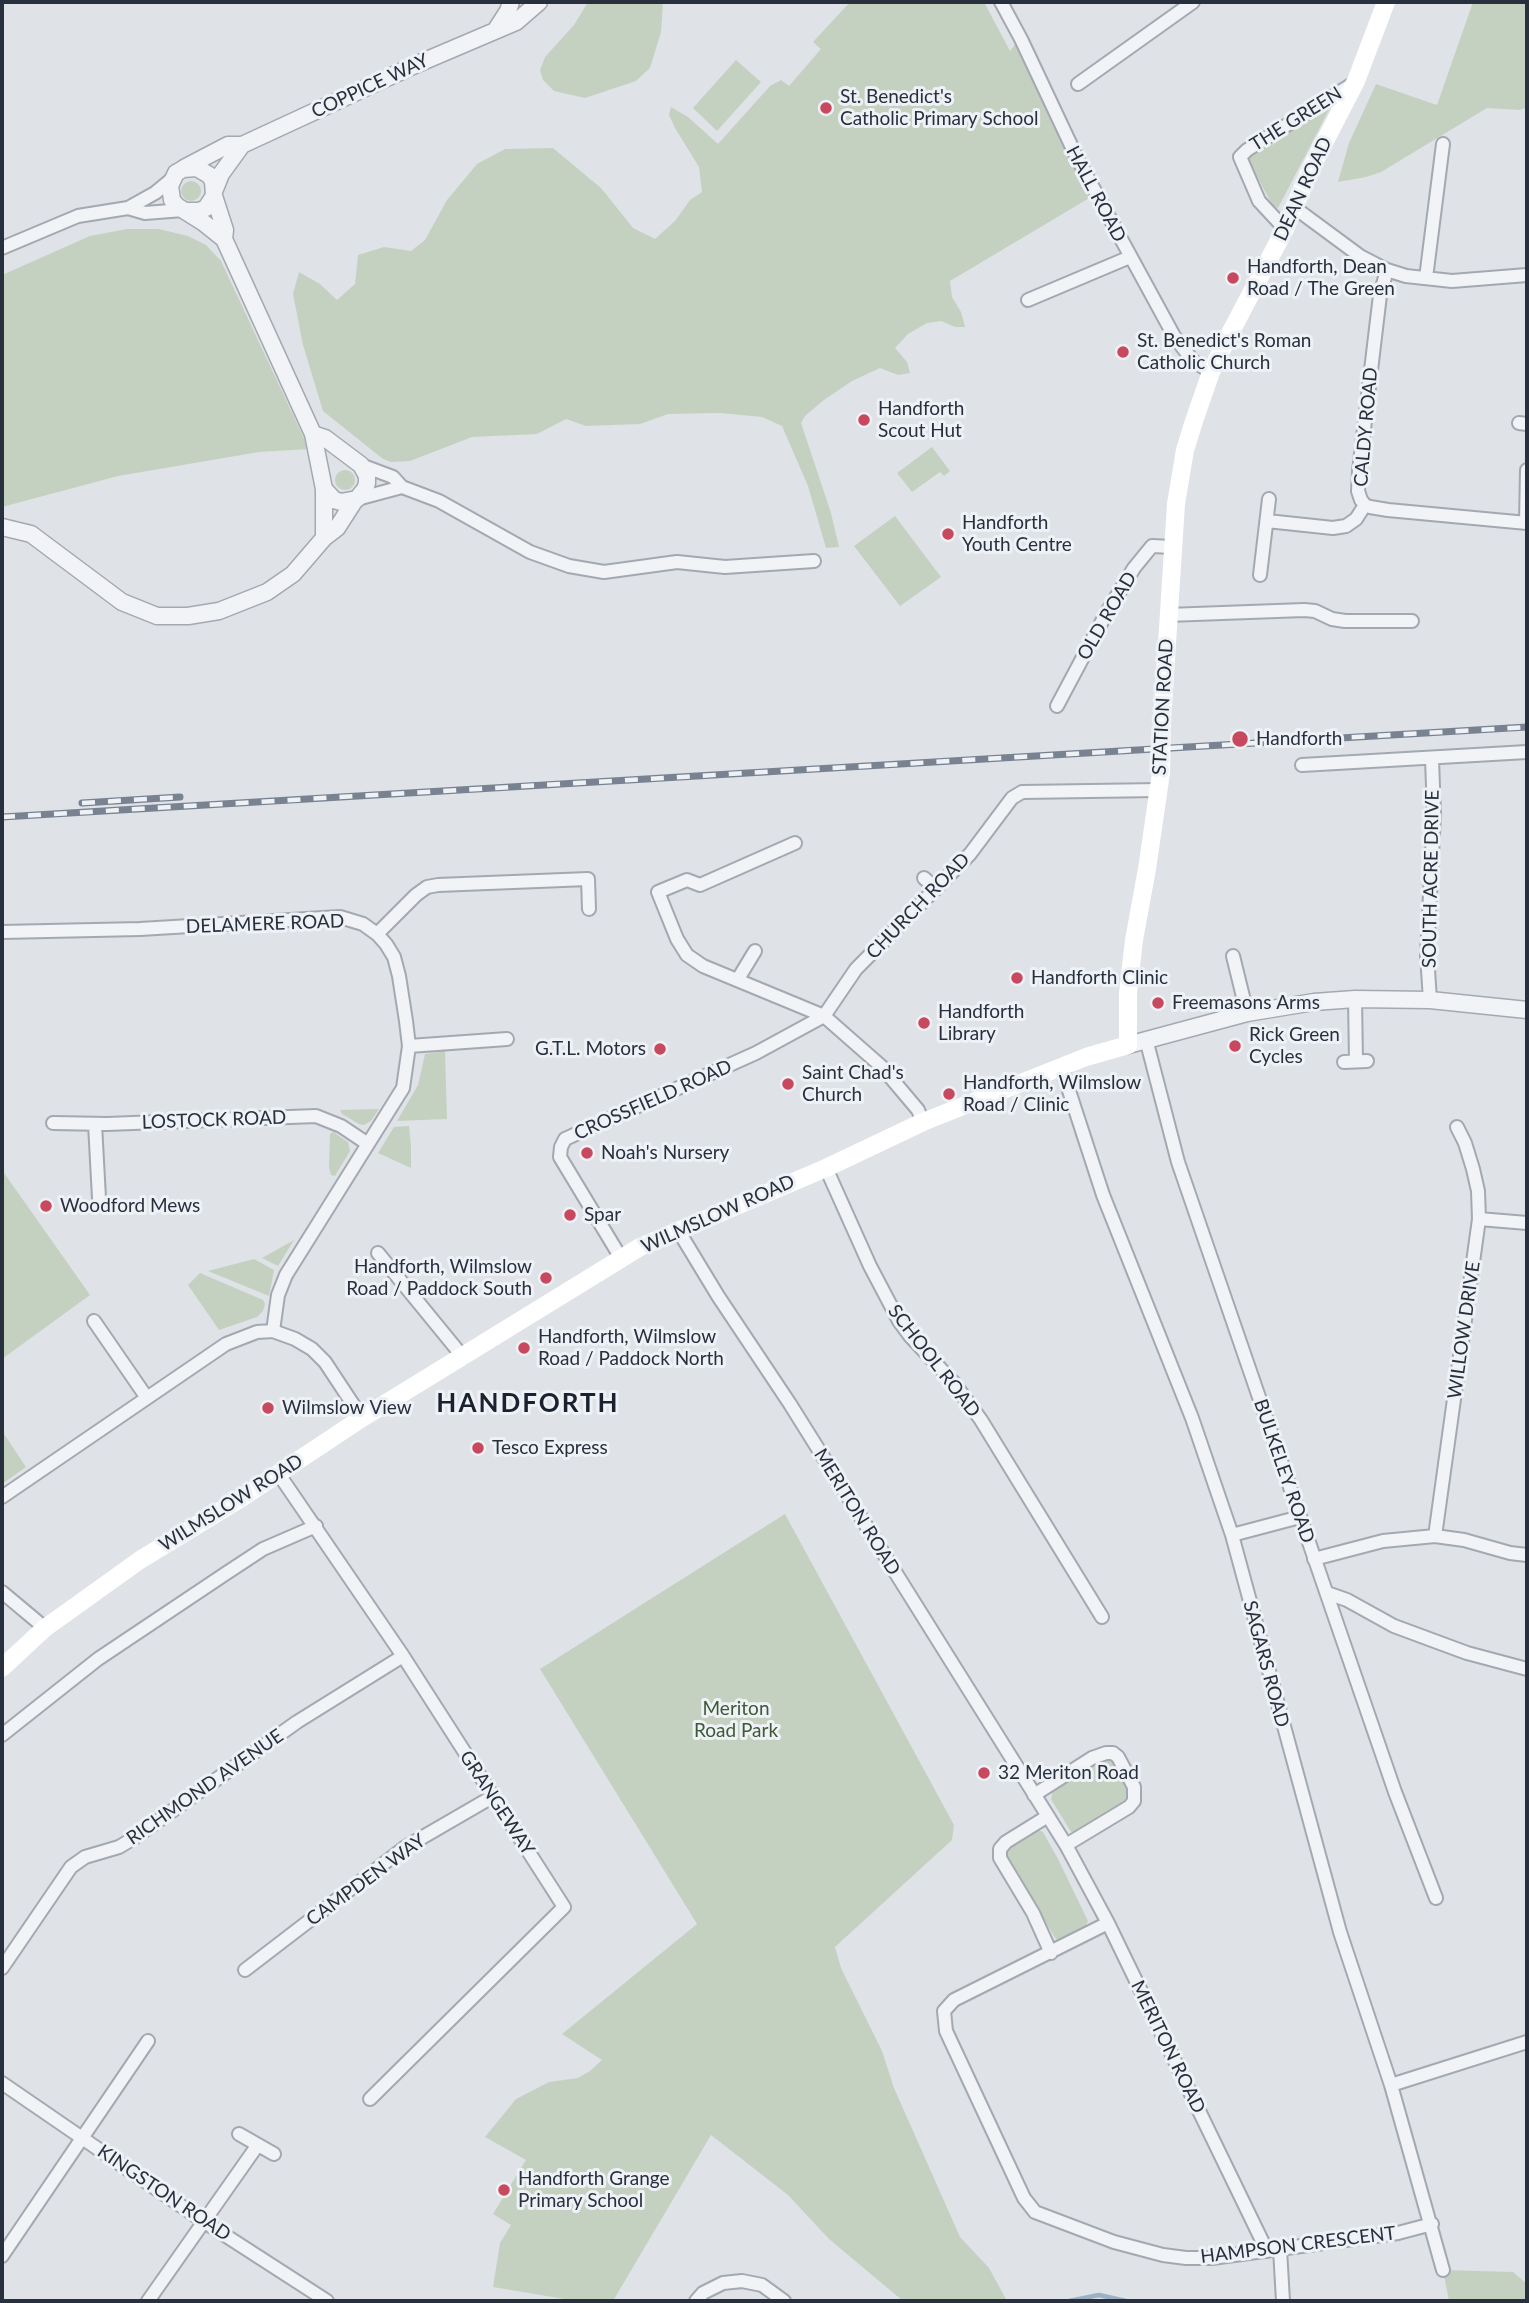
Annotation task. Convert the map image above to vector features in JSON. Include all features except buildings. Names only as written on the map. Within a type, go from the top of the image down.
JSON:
[{"type":"main road","name":"DEAN ROAD","points":[[1211,372],[1285,229],[1310,170],[1356,82],[1386,2]]},
{"type":"main road","name":"STATION ROAD","points":[[1128,1045],[1128,993],[1134,940],[1160,782],[1177,491],[1185,450],[1211,372]]},
{"type":"main road","name":"WILMSLOW ROAD","points":[[2,1668],[46,1628],[140,1560],[362,1418],[621,1258],[678,1230],[826,1168],[923,1122],[1061,1066],[1128,1045]]},
{"type":"street","points":[[498,28],[511,2]]},
{"type":"street","name":"COPPICE WAY","points":[[177,174],[228,145],[242,145],[516,22],[538,2]]},
{"type":"street","name":"HALL ROAD","points":[[1000,2],[1021,39],[1077,158],[1130,257],[1181,346],[1193,361],[1211,372]]},
{"type":"street","points":[[1078,84],[1193,2]]},
{"type":"street","name":"THE GREEN","points":[[1285,229],[1259,201],[1240,156],[1242,152],[1356,82]]},
{"type":"street","points":[[1426,278],[1443,144]]},
{"type":"street","name":"COPPICE WAY","points":[[214,192],[221,174],[242,145]]},
{"type":"street","points":[[2,248],[78,216],[128,208],[155,193],[177,174],[197,167],[209,175],[225,230],[224,239]]},
{"type":"street","points":[[177,174],[170,194],[172,200],[224,239],[313,434],[323,485],[334,499],[341,502],[402,487]]},
{"type":"street","points":[[128,208],[145,213],[199,211],[206,208],[214,192]]},
{"type":"street","points":[[1295,208],[1360,256],[1387,270],[1452,281],[1527,275]]},
{"type":"street","points":[[1028,300],[1130,257]]},
{"type":"street","name":"CALDY ROAD","points":[[1387,270],[1380,295],[1359,471],[1358,491],[1365,505],[1388,510],[1527,523]]},
{"type":"street","points":[[2,527],[31,534],[122,602],[157,616],[188,616],[219,611],[267,592],[293,574],[324,538],[337,528],[366,489],[367,476],[357,462],[325,438],[313,434]]},
{"type":"street","points":[[324,538],[325,469],[340,458],[393,477],[402,487],[439,501],[530,552],[569,566],[604,572],[677,562],[724,567],[814,561]]},
{"type":"street","points":[[1527,470],[1527,523]]},
{"type":"street","points":[[1260,575],[1269,499]]},
{"type":"street","points":[[1267,522],[1332,528],[1346,526],[1356,519],[1365,505]]},
{"type":"street","name":"OLD ROAD","points":[[1057,706],[1107,612],[1134,568],[1152,546],[1172,547]]},
{"type":"street","points":[[1168,615],[1304,610],[1345,621],[1412,621]]},
{"type":"street","points":[[1302,765],[1527,752]]},
{"type":"street","name":"SOUTH ACRE DRIVE","points":[[1430,1000],[1427,955],[1434,814],[1432,759]]},
{"type":"street","name":"CHURCH ROAD","points":[[824,1016],[856,969],[970,854],[1012,798],[1022,792],[1160,782]]},
{"type":"street","points":[[796,843],[699,885],[687,880],[658,892],[677,939],[687,955],[703,966],[824,1016],[881,1066],[918,1110],[923,1122]]},
{"type":"street","points":[[924,878],[936,889]]},
{"type":"street","points":[[273,1331],[278,1295],[286,1275],[402,1088],[409,1046],[399,976],[394,957],[377,934],[416,895],[427,887],[438,885],[588,879],[589,909]]},
{"type":"street","name":"DELAMERE ROAD","points":[[2,932],[140,929],[340,917],[363,924],[377,934]]},
{"type":"street","points":[[738,979],[755,951]]},
{"type":"street","points":[[1233,956],[1247,1013]]},
{"type":"street","points":[[1355,999],[1356,1062]]},
{"type":"street","name":"WILMSLOW ROAD","points":[[1128,1045],[1247,1013],[1314,1002],[1355,999],[1430,1000],[1527,1010]]},
{"type":"street","name":"CROSSFIELD ROAD","points":[[621,1258],[560,1157],[565,1139],[756,1053],[824,1016]]},
{"type":"street","points":[[409,1046],[507,1039]]},
{"type":"street","name":"BULKELEY ROAD","points":[[1146,1039],[1178,1162],[1395,1791],[1436,1898]]},
{"type":"street","name":"SAGARS ROAD","points":[[1061,1066],[1103,1195],[1192,1418],[1232,1535],[1336,1919],[1391,2085],[1443,2270]]},
{"type":"street","name":"LOSTOCK ROAD","points":[[53,1124],[316,1116],[341,1126],[368,1144]]},
{"type":"street","points":[[95,1124],[99,1198]]},
{"type":"street","name":"WILLOW DRIVE","points":[[1436,1536],[1479,1219],[1478,1191],[1473,1169],[1457,1127]]},
{"type":"street","name":"SCHOOL ROAD","points":[[826,1168],[870,1266],[899,1321],[954,1383],[981,1420],[1102,1617]]},
{"type":"street","points":[[1479,1219],[1527,1223]]},
{"type":"street","name":"MERITON ROAD","points":[[678,1230],[1066,1845],[1273,2250]]},
{"type":"street","points":[[378,1253],[463,1357]]},
{"type":"street","points":[[94,1321],[147,1398]]},
{"type":"street","points":[[2,1497],[232,1340],[257,1332],[273,1331],[312,1349],[326,1362],[362,1418]]},
{"type":"street","name":"GRANGEWAY","points":[[278,1474],[403,1656],[564,1907],[370,2099]]},
{"type":"street","points":[[1232,1535],[1300,1517]]},
{"type":"street","points":[[2,1735],[98,1659],[225,1574],[263,1549],[316,1526]]},
{"type":"street","points":[[1314,1559],[1383,1541],[1436,1536],[1527,1555]]},
{"type":"street","points":[[2,1592],[46,1628]]},
{"type":"street","points":[[1327,1593],[1353,1603],[1394,1626],[1467,1653],[1527,1669]]},
{"type":"street","name":"RICHMOND AVENUE","points":[[2,1968],[71,1867],[85,1857],[127,1842],[297,1722],[403,1656]]},
{"type":"street","points":[[1034,1795],[1100,1754],[1113,1753],[1124,1766],[1134,1787],[1134,1801],[1129,1807],[1066,1845]]},
{"type":"street","name":"CAMPDEN WAY","points":[[245,1970],[404,1848],[492,1797]]},
{"type":"street","points":[[1048,1816],[1006,1842],[1000,1849],[1000,1858],[1033,1913],[1051,1953]]},
{"type":"street","name":"HAMPSON CRESCENT","points":[[1108,1923],[954,2000],[948,2004],[943,2017],[946,2031],[1030,2207],[1035,2212],[1114,2242],[1163,2255],[1212,2258],[1398,2233],[1432,2224]]},
{"type":"street","points":[[2,2256],[148,2041]]},
{"type":"street","points":[[1391,2085],[1527,2042]]},
{"type":"street","name":"KINGSTON ROAD","points":[[2,2083],[203,2221],[327,2301]]},
{"type":"street","points":[[239,2134],[274,2154]]},
{"type":"street","points":[[148,2301],[257,2146]]},
{"type":"street","points":[[1273,2250],[1283,2301]]},
{"type":"street","points":[[696,2301],[704,2293],[723,2284],[742,2281],[762,2284],[784,2301]]},
{"type":"green space","points":[[588,2],[663,2],[661,32],[650,68],[636,81],[585,98],[554,91],[543,80],[540,70],[545,57],[574,25]]},
{"type":"green space","points":[[850,2],[984,2],[1010,51],[1017,42],[1096,194],[950,281],[952,297],[961,312],[965,327],[955,327],[941,321],[927,323],[908,334],[895,348],[907,362],[910,373],[898,375],[880,368],[852,381],[805,416],[801,423],[831,513],[839,547],[826,548],[808,486],[782,426],[762,417],[720,413],[668,414],[640,424],[586,426],[566,419],[537,434],[472,437],[410,461],[391,462],[383,459],[323,411],[303,345],[293,294],[299,272],[320,284],[337,300],[355,284],[358,255],[384,247],[411,251],[425,240],[447,200],[477,164],[505,149],[553,148],[601,188],[633,228],[655,239],[675,221],[690,200],[702,192],[699,167],[675,128],[669,115],[671,107],[688,117],[718,144],[770,86],[781,80],[789,86],[821,49],[813,42]]},
{"type":"green space","points":[[1473,2],[1527,2],[1527,108],[1487,108],[1381,172],[1338,182],[1349,143],[1376,84],[1437,105]]},
{"type":"green space","points":[[736,60],[761,82],[717,131],[693,108]]},
{"type":"green space","points":[[1331,106],[1278,208],[1273,206],[1248,160],[1249,157]]},
{"type":"green space","points":[[191,181],[198,184],[201,191],[198,198],[191,201],[184,198],[181,191],[184,184]]},
{"type":"green space","points":[[127,229],[159,229],[188,236],[206,245],[221,261],[309,449],[259,452],[118,476],[2,507],[2,275],[90,236]]},
{"type":"green space","points":[[932,447],[950,471],[944,476],[940,472],[912,492],[897,473]]},
{"type":"green space","points":[[345,470],[352,473],[355,480],[352,487],[345,490],[338,487],[335,480],[338,473]]},
{"type":"green space","points":[[895,516],[941,577],[900,606],[854,546]]},
{"type":"green space","points":[[445,1051],[447,1119],[397,1121],[418,1085],[425,1054]]},
{"type":"green space","points":[[379,1109],[371,1121],[364,1125],[342,1114],[340,1110]]},
{"type":"green space","points":[[409,1126],[411,1168],[378,1153],[394,1127]]},
{"type":"green space","points":[[333,1132],[348,1142],[350,1151],[335,1176],[331,1175],[329,1167],[330,1134]]},
{"type":"green space","points":[[2,1170],[90,1295],[2,1359]]},
{"type":"green space","points":[[294,1240],[278,1266],[262,1258]]},
{"type":"green space","points":[[254,1259],[274,1270],[269,1296],[208,1271]]},
{"type":"green space","points":[[200,1273],[263,1300],[263,1311],[257,1317],[219,1330],[188,1285]]},
{"type":"green space","points":[[2,1431],[26,1467],[2,1484]]},
{"type":"green space","name":"Meriton Road Park","points":[[785,1514],[954,1825],[952,1840],[835,1947],[841,1968],[882,2051],[894,2088],[960,2237],[989,2268],[1007,2301],[903,2301],[829,2239],[788,2195],[711,2135],[613,2301],[576,2301],[493,2287],[500,2243],[511,2225],[493,2214],[526,2160],[485,2137],[516,2099],[549,2082],[578,2078],[602,2060],[562,2034],[697,1924],[540,1669]]},
{"type":"green space","points":[[1102,1759],[1113,1762],[1129,1790],[1126,1802],[1076,1833],[1071,1832],[1051,1799],[1053,1790]]},
{"type":"green space","points":[[1038,1830],[1043,1832],[1058,1859],[1088,1921],[1085,1927],[1062,1939],[1056,1939],[1052,1933],[1006,1852],[1009,1847]]},
{"type":"green space","points":[[1443,2270],[1513,2272],[1527,2284],[1527,2301],[1449,2301]]},
{"type":"waterway","points":[[1069,2301],[1099,2295],[1126,2301]]},
{"type":"railway","points":[[2,817],[1527,727]]},
{"type":"railway","points":[[82,803],[180,797]]},
{"type":"place","name":"St. Benedict's Catholic Primary School","points":[[826,108]]},
{"type":"place","name":"Handforth, Dean Road / The Green","points":[[1233,278]]},
{"type":"place","name":"St. Benedict's Roman Catholic Church","points":[[1123,352]]},
{"type":"place","name":"Handforth Scout Hut","points":[[864,420]]},
{"type":"place","name":"Handforth Youth Centre","points":[[948,534]]},
{"type":"place","name":"Handforth","points":[[1240,739]]},
{"type":"place","name":"Handforth Clinic","points":[[1017,978]]},
{"type":"place","name":"Freemasons Arms","points":[[1158,1003]]},
{"type":"place","name":"Handforth Library","points":[[924,1023]]},
{"type":"place","name":"Rick Green Cycles","points":[[1235,1046]]},
{"type":"place","name":"G.T.L. Motors","points":[[660,1049]]},
{"type":"place","name":"Saint Chad's Church","points":[[788,1084]]},
{"type":"place","name":"Handforth, Wilmslow Road / Clinic","points":[[949,1094]]},
{"type":"place","name":"Noah's Nursery","points":[[587,1153]]},
{"type":"place","name":"Woodford Mews","points":[[46,1206]]},
{"type":"place","name":"Spar","points":[[570,1215]]},
{"type":"place","name":"Handforth, Wilmslow Road / Paddock South","points":[[546,1278]]},
{"type":"place","name":"Handforth, Wilmslow Road / Paddock North","points":[[524,1348]]},
{"type":"place","name":"Wilmslow View","points":[[268,1408]]},
{"type":"place","name":"Tesco Express","points":[[478,1448]]},
{"type":"place","name":"32 Meriton Road","points":[[984,1773]]},
{"type":"place","name":"Handforth Grange Primary School","points":[[504,2190]]},
{"type":"district","name":"HANDFORTH","points":[[528,1404]]}]
